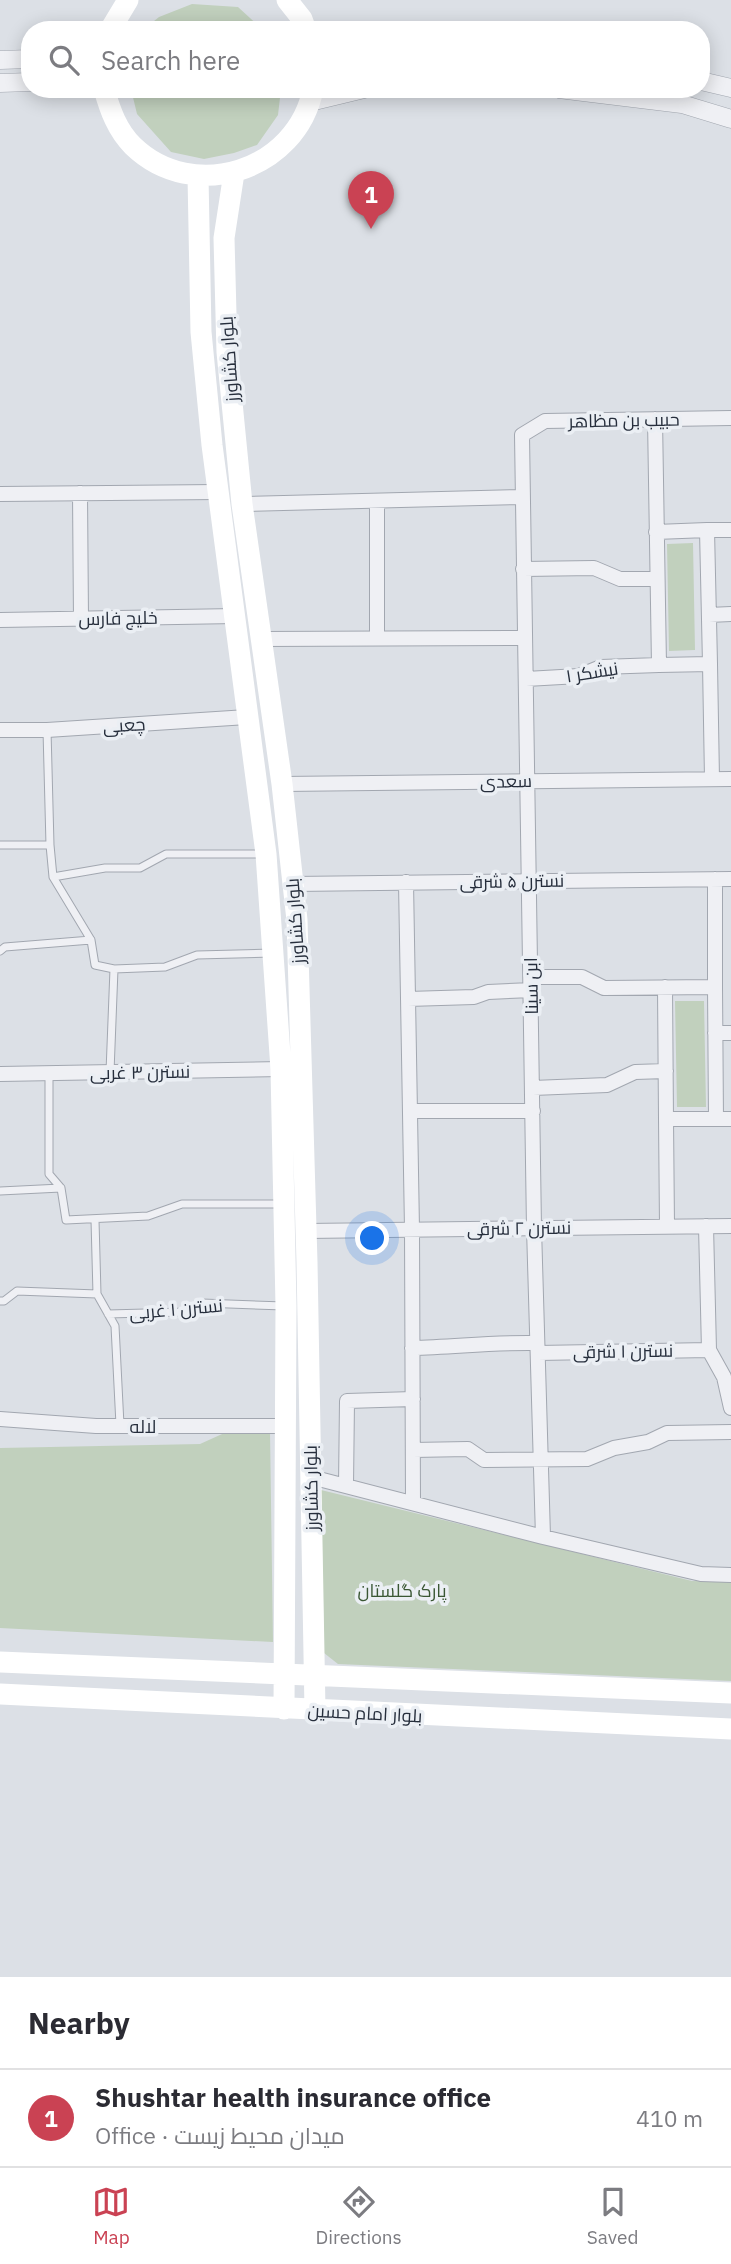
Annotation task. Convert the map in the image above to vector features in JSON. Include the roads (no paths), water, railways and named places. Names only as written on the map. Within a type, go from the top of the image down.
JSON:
[{"type":"main road","points":[[115,21],[128,0]]},
{"type":"main road","points":[[287,0],[303,21]]},
{"type":"main road","points":[[107,98],[112,116],[133,145],[163,166],[198,176],[234,173],[267,159],[293,134],[310,98]]},
{"type":"main road","name":"بلوار کشاورز","points":[[234,173],[224,238],[227,352],[242,504],[282,783],[297,920],[315,1710]]},
{"type":"main road","name":"بلوار کشاورز","points":[[198,176],[201,332],[218,492],[266,854],[281,1069],[286,1306],[284,1709]]},
{"type":"main road","name":"بلوار امام حسین","points":[[0,1662],[731,1693]]},
{"type":"main road","name":"بلوار امام حسین","points":[[0,1694],[731,1729]]},
{"type":"street","points":[[0,60],[21,59]]},
{"type":"street","points":[[0,83],[21,82]]},
{"type":"street","points":[[710,83],[731,89]]},
{"type":"street","points":[[633,98],[682,104],[731,119]]},
{"type":"street","name":"حبیب بن مظاهر","points":[[522,435],[544,421],[731,418]]},
{"type":"street","points":[[655,419],[659,665]]},
{"type":"street","name":"ابن سینا","points":[[522,435],[534,1228],[543,1537]]},
{"type":"street","points":[[0,494],[218,492]]},
{"type":"street","points":[[80,493],[82,619]]},
{"type":"street","points":[[242,504],[522,497]]},
{"type":"street","points":[[377,501],[377,638]]},
{"type":"street","points":[[707,530],[712,779]]},
{"type":"street","points":[[656,531],[731,530]]},
{"type":"street","points":[[523,569],[594,568],[620,579],[657,579]]},
{"type":"street","points":[[709,615],[731,614]]},
{"type":"street","name":"خلیج فارس","points":[[0,620],[236,616]]},
{"type":"street","points":[[261,639],[525,638]]},
{"type":"street","name":"نیشکر ۱","points":[[526,679],[579,676],[601,667],[710,664]]},
{"type":"street","name":"چعبی","points":[[0,730],[47,730],[247,717]]},
{"type":"street","name":"سعدی","points":[[282,783],[731,779]]},
{"type":"street","points":[[715,879],[716,1119]]},
{"type":"street","name":"نسترن ۵ شرقی","points":[[293,884],[731,879]]},
{"type":"street","points":[[406,882],[413,1503]]},
{"type":"street","points":[[408,999],[474,997],[531,984],[582,977],[604,988],[715,987]]},
{"type":"street","points":[[665,987],[667,1226]]},
{"type":"street","points":[[715,1033],[731,1032]]},
{"type":"street","name":"نسترن ۳ غربی","points":[[0,1074],[281,1069]]},
{"type":"street","points":[[533,1088],[607,1085],[635,1072],[666,1071]]},
{"type":"street","points":[[410,1111],[533,1111]]},
{"type":"street","points":[[666,1119],[731,1119]]},
{"type":"street","points":[[706,1226],[709,1350],[727,1376],[731,1408]]},
{"type":"street","name":"نسترن ۲ شرقی","points":[[306,1231],[731,1226]]},
{"type":"street","name":"نسترن ۱ شرقی","points":[[412,1348],[476,1346],[490,1342],[538,1348],[709,1350]]},
{"type":"street","points":[[346,1486],[346,1401],[413,1399]]},
{"type":"street","name":"لاله","points":[[0,1419],[120,1426],[286,1426]]},
{"type":"street","points":[[413,1450],[468,1449],[484,1460],[587,1460],[614,1448],[648,1442],[667,1433],[731,1432]]},
{"type":"street","points":[[311,1477],[543,1537],[701,1574],[731,1575]]},
{"type":"lane","points":[[47,730],[53,877],[91,940],[95,965],[114,969],[165,967],[197,955],[273,953]]},
{"type":"lane","points":[[0,845],[50,845]]},
{"type":"lane","points":[[53,877],[105,868],[140,868],[166,854],[266,854]]},
{"type":"lane","points":[[0,951],[5,947],[91,940]]},
{"type":"lane","points":[[110,1073],[114,969]]},
{"type":"lane","points":[[49,1074],[49,1174],[61,1188],[66,1220],[148,1216],[182,1204],[283,1203]]},
{"type":"lane","points":[[0,1191],[61,1188]]},
{"type":"lane","points":[[95,1220],[97,1294],[115,1326],[120,1426]]},
{"type":"lane","points":[[0,1301],[17,1291],[97,1294]]},
{"type":"lane","name":"نسترن ۱ غربی","points":[[108,1314],[183,1312],[202,1303],[286,1306]]},
{"type":"place","name":"Shushtar health insurance office","points":[[371,229]]},
{"type":"park label","name":"پارک گلستان","points":[[402,1590]]}]
